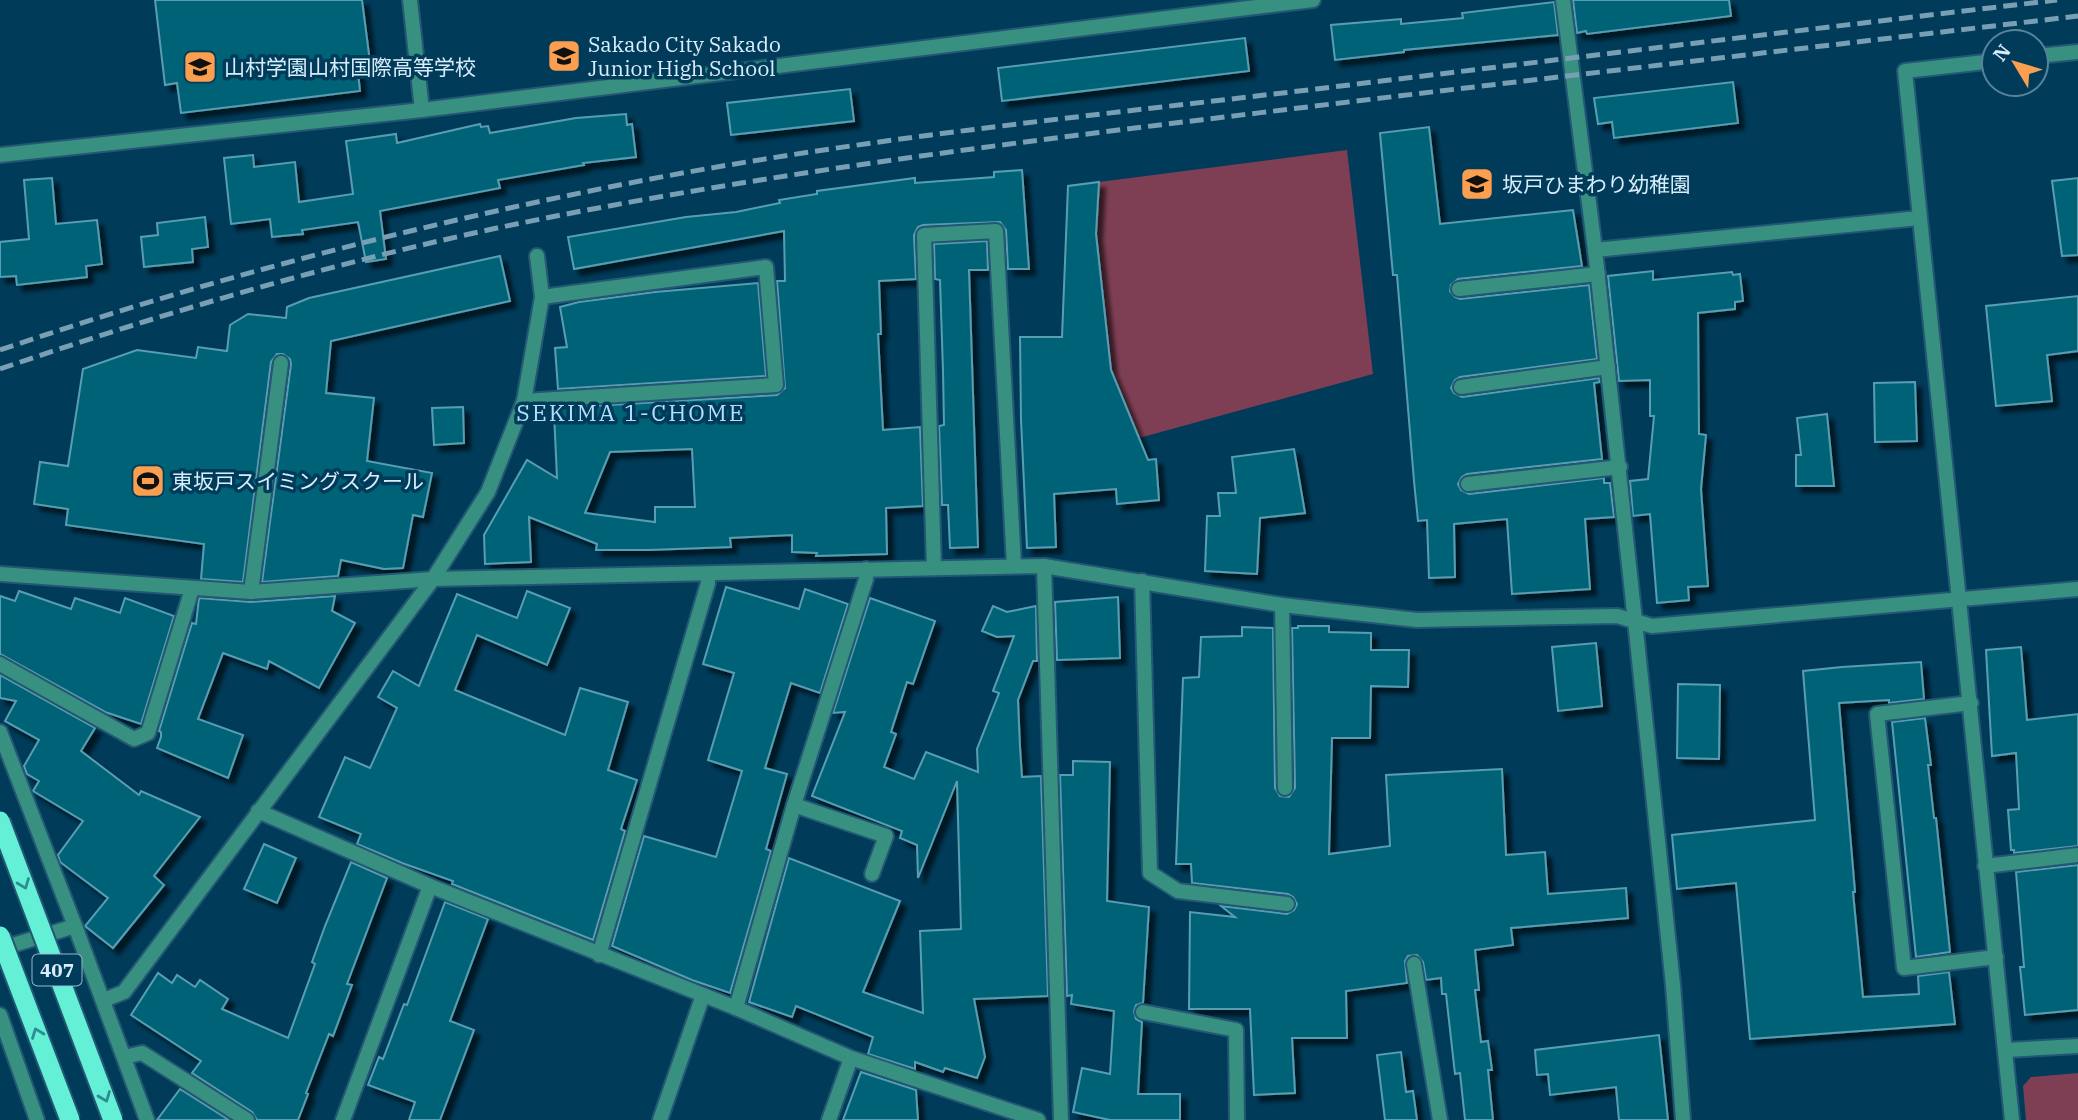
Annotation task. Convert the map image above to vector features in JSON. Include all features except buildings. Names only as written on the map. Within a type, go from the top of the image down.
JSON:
[{"type":"highway","name":"407","points":[[0,821],[113,1120]]},
{"type":"highway","name":"407","points":[[0,936],[70,1120]]},
{"type":"street","points":[[410,0],[422,110]]},
{"type":"street","points":[[0,155],[422,110],[1312,0]]},
{"type":"street","points":[[1563,0],[1620,467],[1684,1120]]},
{"type":"street","points":[[2050,55],[2078,52]]},
{"type":"street","points":[[1980,63],[1905,71],[2012,1120]]},
{"type":"street","points":[[1595,250],[1919,218]]},
{"type":"street","points":[[934,568],[924,235],[996,231],[1014,565]]},
{"type":"street","points":[[104,1000],[124,992],[433,579],[488,492],[524,401],[542,297],[537,256]]},
{"type":"street","points":[[524,401],[776,385],[766,267],[542,297]]},
{"type":"street","points":[[1459,289],[1598,274]]},
{"type":"street","points":[[251,592],[281,363]]},
{"type":"street","points":[[1461,387],[1608,366]]},
{"type":"street","points":[[1468,484],[1620,467]]},
{"type":"street","points":[[0,574],[251,592],[433,579],[1014,565],[1044,566],[1282,605],[1418,620],[1617,615],[1653,626],[2078,589]]},
{"type":"street","points":[[1044,566],[1060,1120]]},
{"type":"street","points":[[736,1008],[794,805],[866,579],[866,569]]},
{"type":"street","points":[[599,955],[708,583],[708,574]]},
{"type":"street","points":[[1142,581],[1150,873],[1178,891],[1287,904]]},
{"type":"street","points":[[0,664],[134,739],[148,733],[192,589]]},
{"type":"street","points":[[1282,605],[1285,788]]},
{"type":"street","points":[[1971,703],[1877,714],[1904,968],[1996,957]]},
{"type":"street","points":[[0,732],[104,1000],[147,1120]]},
{"type":"street","points":[[794,805],[886,836],[873,874]]},
{"type":"street","points":[[258,811],[430,886],[736,1008],[851,1058],[1038,1120]]},
{"type":"street","points":[[1985,866],[2078,855]]},
{"type":"street","points":[[343,1120],[430,886]]},
{"type":"street","points":[[0,949],[75,926]]},
{"type":"street","points":[[1414,964],[1440,1120]]},
{"type":"street","points":[[660,1120],[703,995]]},
{"type":"street","points":[[1143,1012],[1236,1030],[1237,1120]]},
{"type":"street","points":[[0,1015],[37,1120]]},
{"type":"street","points":[[2006,1050],[2078,1046]]},
{"type":"street","points":[[124,1057],[142,1053],[247,1120]]},
{"type":"street","points":[[830,1120],[851,1058]]},
{"type":"shaded area","points":[[1347,150],[1373,374],[1139,438],[1111,370],[1096,234],[1099,182]]},
{"type":"shaded area","points":[[2078,1073],[2078,1120],[2026,1120],[2023,1086],[2031,1077]]},
{"type":"railway","points":[[0,350],[237,276],[397,234],[559,197],[724,166],[977,129],[2057,0]]},
{"type":"railway","points":[[0,369],[193,307],[390,253],[521,223],[707,189],[1079,135],[2078,16]]},
{"type":"place","name":"Sakado City Sakado Junior High School","points":[[564,56]]},
{"type":"place","name":"山村学園山村国際高等学校","points":[[200,67]]},
{"type":"place","name":"坂戸ひまわり幼稚園","points":[[1477,184]]},
{"type":"place","name":"東坂戸スイミングスクール","points":[[148,481]]},
{"type":"district","name":"SEKIMA 1-CHOME","points":[[631,412]]}]
